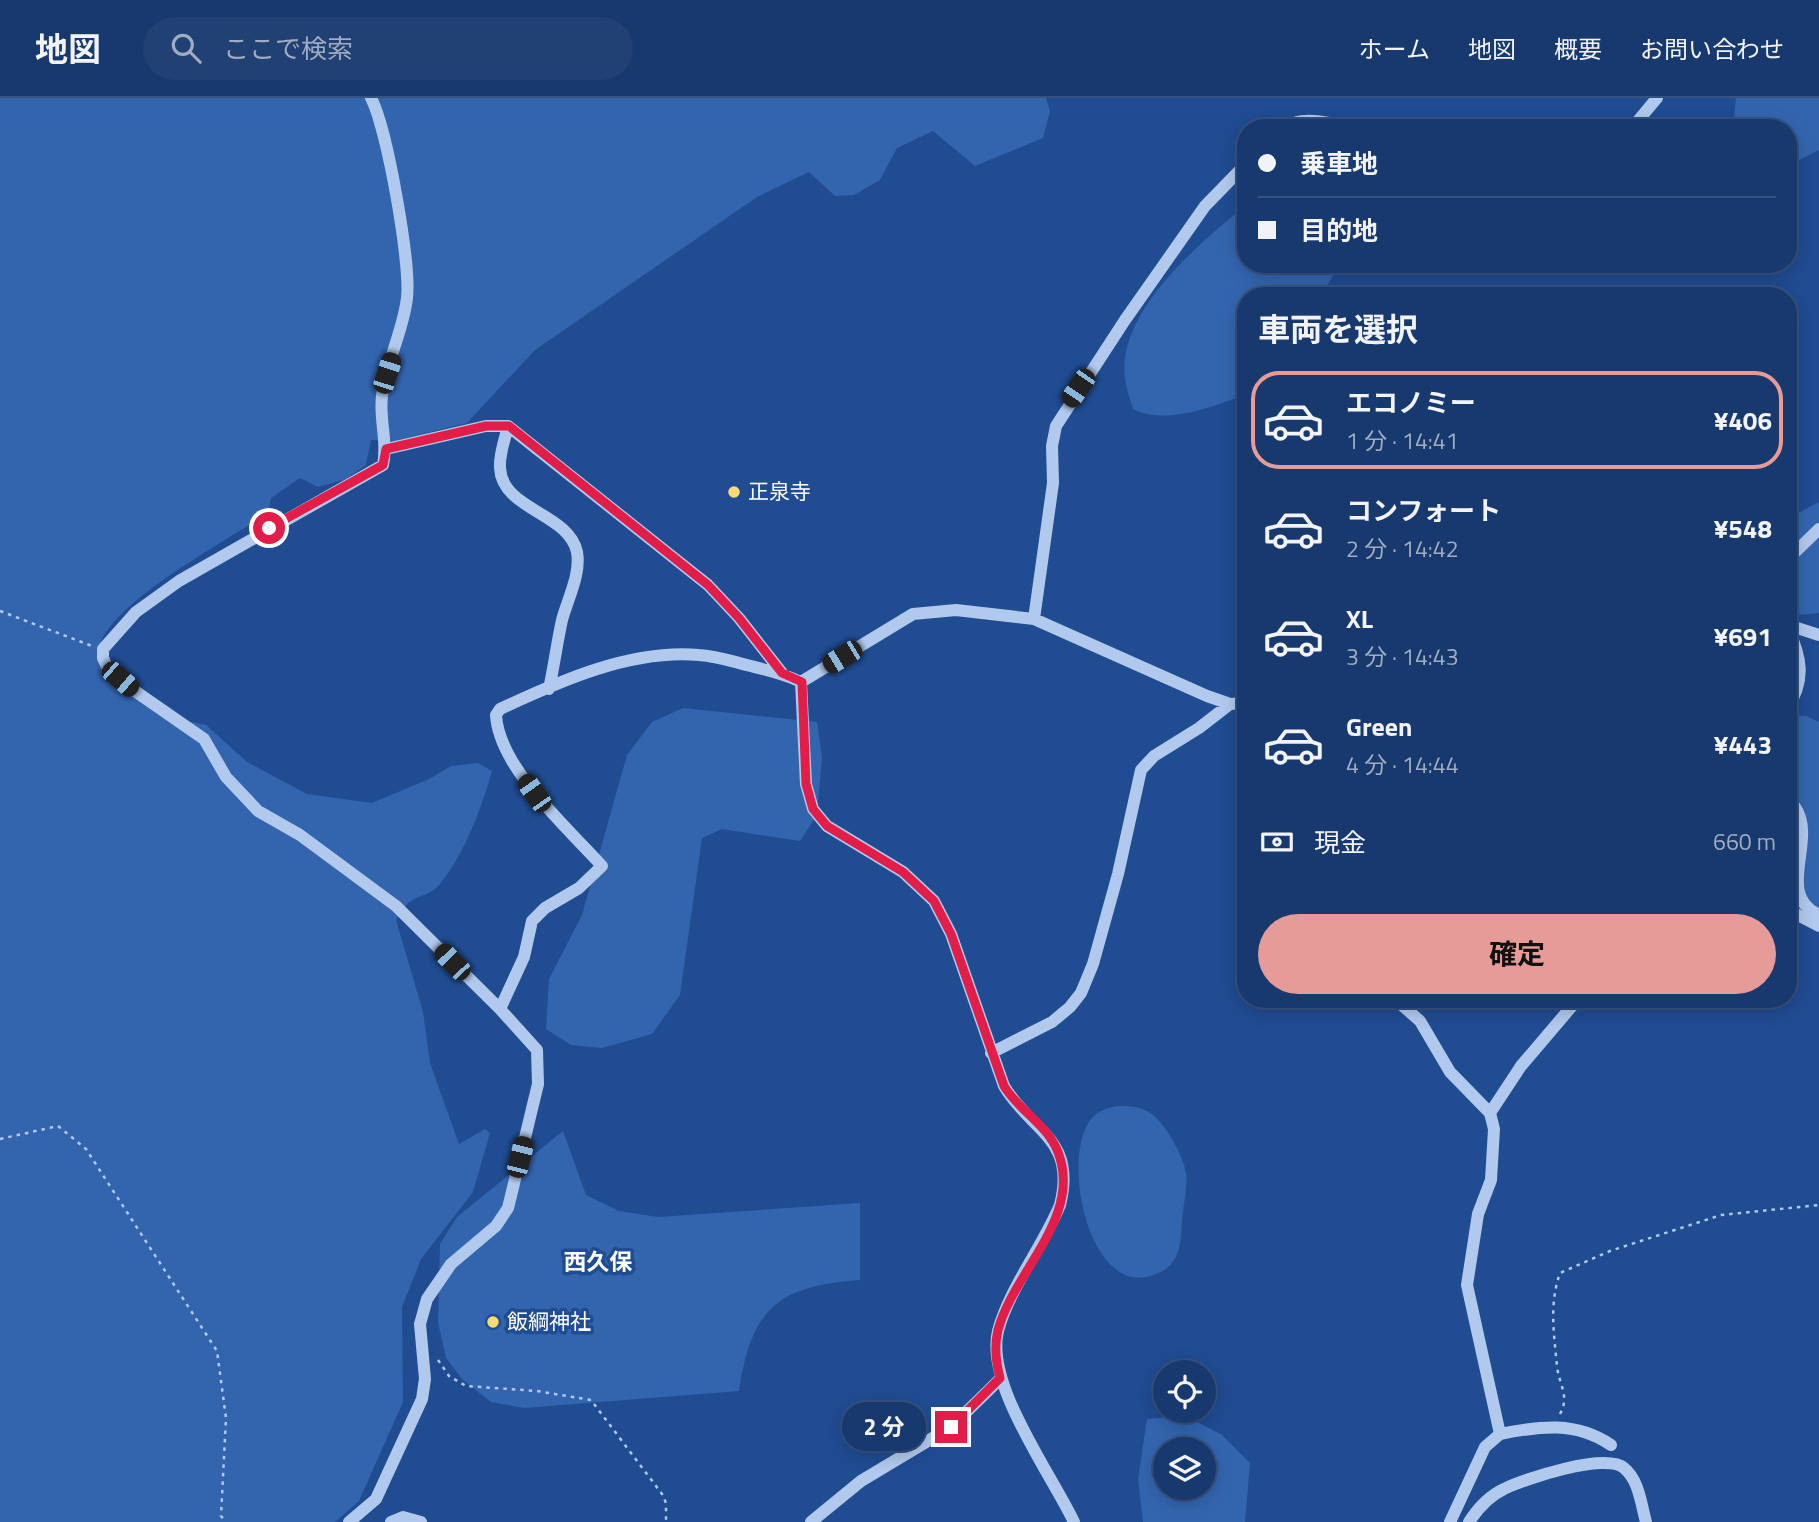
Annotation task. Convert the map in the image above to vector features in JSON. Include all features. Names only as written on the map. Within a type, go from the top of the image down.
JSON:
[{"type":"street","points":[[349,1522],[376,1499],[422,1399],[425,1379],[419,1324],[427,1298],[452,1264],[496,1226],[508,1208],[536,1092],[538,1062],[531,1041],[396,906],[300,835],[258,811],[226,777],[204,739],[132,690],[108,669],[103,658],[103,649],[136,612],[220,555],[383,465],[386,449],[381,397],[404,316],[408,273],[382,132],[371,98]]},
{"type":"street","points":[[1640,119],[1657,98]]},
{"type":"street","points":[[1034,619],[1053,483],[1052,446],[1056,426],[1125,320],[1205,206],[1237,173]]},
{"type":"street","points":[[386,449],[486,426],[509,426],[708,585],[739,618],[782,673]]},
{"type":"street","points":[[509,426],[500,465],[503,478],[518,497],[538,514],[561,525],[577,553],[575,577],[562,619],[549,689]]},
{"type":"street","points":[[1797,550],[1819,529]]},
{"type":"street","points":[[802,682],[913,614],[956,610],[1034,619],[1157,676],[1230,704],[1237,704]]},
{"type":"street","points":[[1797,629],[1819,635]]},
{"type":"street","points":[[1797,650],[1801,678],[1797,687]]},
{"type":"street","points":[[500,1009],[524,957],[532,921],[545,908],[579,888],[602,866],[534,793],[518,768],[496,721],[500,709],[606,668],[666,655],[711,656],[782,673],[802,682]]},
{"type":"street","points":[[802,682],[806,784],[813,809],[827,826],[903,872],[934,901],[951,934],[991,1053],[1009,1095],[1051,1139],[1061,1161],[1065,1189],[1054,1220],[998,1330],[996,1353],[1000,1378],[1010,1403],[1074,1522]]},
{"type":"street","points":[[991,1053],[1052,1022],[1070,1007],[1081,993],[1093,964],[1118,874],[1141,770],[1154,756],[1199,728],[1230,704]]},
{"type":"street","points":[[1797,812],[1802,827],[1797,890],[1800,901],[1819,915]]},
{"type":"street","points":[[1797,915],[1819,926]]},
{"type":"street","points":[[1405,1008],[1420,1021],[1450,1072],[1490,1113],[1494,1142],[1490,1180],[1478,1214],[1467,1285],[1500,1434]]},
{"type":"street","points":[[1490,1113],[1521,1066],[1570,1008]]},
{"type":"street","points":[[811,1522],[861,1480],[951,1427],[1000,1378]]},
{"type":"street","points":[[1450,1522],[1485,1447],[1500,1434],[1553,1426],[1595,1433],[1611,1445]]},
{"type":"street","points":[[1469,1522],[1486,1501],[1504,1489],[1553,1473],[1608,1462],[1624,1468],[1635,1482],[1646,1522]]},
{"type":"street","points":[[391,1522],[403,1517],[421,1522]]},
{"type":"path","points":[[0,611],[100,650]]},
{"type":"path","points":[[0,1139],[58,1126],[86,1149],[217,1351],[226,1418],[222,1516],[226,1522]]},
{"type":"path","points":[[1553,1426],[1565,1406],[1551,1319],[1553,1290],[1560,1273],[1610,1251],[1721,1215],[1819,1205]]},
{"type":"path","points":[[435,1356],[449,1376],[466,1386],[537,1391],[591,1400],[662,1494],[666,1503],[666,1522]]},
{"type":"shaded area","points":[[0,98],[1046,98],[1050,111],[1043,138],[975,166],[933,131],[897,148],[880,180],[854,195],[835,196],[809,172],[757,197],[535,350],[467,423],[393,441],[371,440],[366,465],[346,479],[318,487],[300,478],[271,498],[268,513],[179,569],[134,603],[116,620],[102,639],[100,658],[171,718],[206,725],[247,762],[307,794],[372,803],[429,779],[451,766],[478,763],[492,771],[471,830],[449,872],[429,893],[408,904],[396,920],[423,1012],[430,1063],[459,1144],[485,1129],[490,1133],[473,1192],[421,1259],[402,1307],[403,1402],[359,1501],[335,1522],[0,1522]]},
{"type":"shaded area","points":[[1736,98],[1819,98],[1819,150],[1797,161],[1797,119],[1734,119]]},
{"type":"shaded area","points":[[1237,213],[1237,273],[1335,273],[1326,287],[1237,287],[1237,398],[1174,415],[1146,414],[1133,409],[1125,377],[1126,352],[1134,328],[1165,280]]},
{"type":"shaded area","points":[[1819,502],[1819,613],[1797,615],[1797,514]]},
{"type":"shaded area","points":[[683,708],[817,722],[822,757],[817,815],[800,841],[722,829],[702,838],[680,995],[652,1034],[602,1048],[571,1045],[546,1029],[549,979],[582,915],[627,755],[652,722]]},
{"type":"shaded area","points":[[1797,716],[1819,722],[1819,928],[1797,910]]},
{"type":"shaded area","points":[[1116,1106],[1139,1108],[1152,1114],[1178,1149],[1186,1173],[1180,1240],[1175,1259],[1166,1269],[1146,1277],[1125,1275],[1107,1261],[1093,1239],[1084,1212],[1079,1182],[1079,1154],[1085,1130],[1096,1114]]},
{"type":"shaded area","points":[[563,1131],[586,1195],[619,1211],[658,1217],[860,1203],[860,1280],[808,1288],[788,1296],[773,1307],[761,1321],[751,1340],[739,1391],[524,1408],[491,1402],[463,1380],[446,1358],[438,1322],[440,1244],[457,1217]]},
{"type":"shaded area","points":[[1147,1419],[1153,1419],[1153,1423],[1199,1423],[1222,1435],[1250,1463],[1245,1522],[1143,1522],[1138,1479]]},
{"type":"place","name":"正泉寺","points":[[734,492]]},
{"type":"place","name":"飯綱神社","points":[[493,1322]]},
{"type":"district","name":"西久保","points":[[598,1262]]},
{"type":"route","points":[[269,528],[315,505],[383,465],[386,449],[486,426],[509,426],[525,436],[609,508],[708,585],[739,618],[782,673],[802,682],[806,784],[813,809],[827,826],[903,872],[934,901],[951,934],[960,967],[1004,1086],[1017,1105],[1051,1139],[1061,1161],[1065,1189],[1060,1205],[998,1330],[996,1353],[1000,1378],[979,1396],[951,1427]]}]
